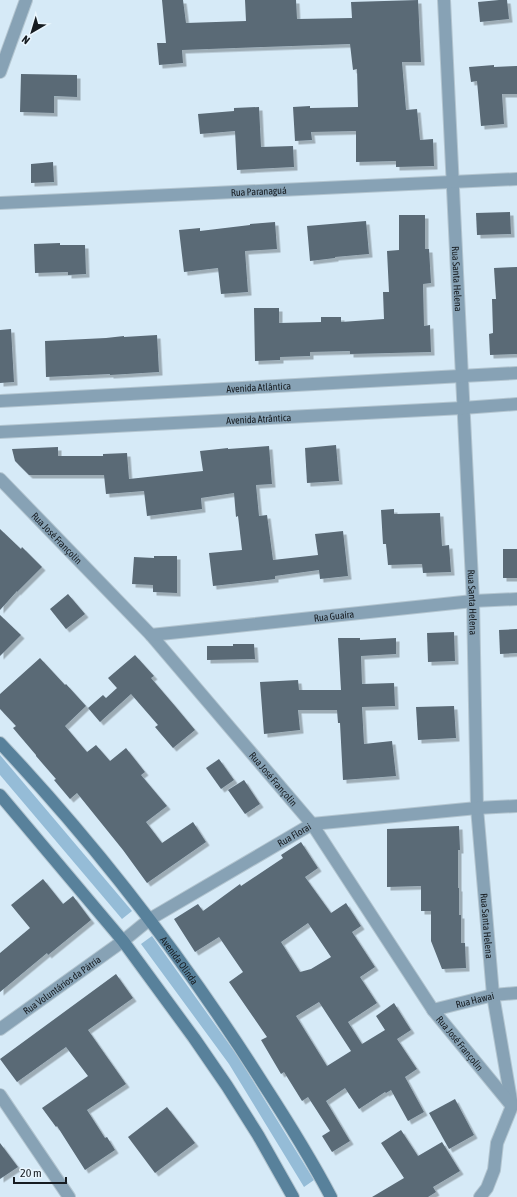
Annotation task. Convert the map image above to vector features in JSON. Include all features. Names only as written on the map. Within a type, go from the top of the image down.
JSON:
[{"type":"street","points":[[0,72],[26,0]]},
{"type":"street","name":"Rua Santa Helena","points":[[444,0],[463,408],[474,601],[477,808],[493,995],[512,1106]]},
{"type":"street","name":"Rua Paranaguá","points":[[0,203],[517,179]]},
{"type":"street","name":"Avenida Atlântica","points":[[0,401],[517,373]]},
{"type":"street","name":"Avenida Atrântica","points":[[0,432],[517,404]]},
{"type":"street","name":"Rua José Françolin","points":[[0,479],[152,635],[312,824],[433,1010],[512,1106]]},
{"type":"street","name":"Rua Guaíra","points":[[152,635],[474,601],[517,599]]},
{"type":"street","name":"Avenida Olinda","points":[[0,743],[88,843],[150,920],[228,1028],[288,1123],[327,1196]]},
{"type":"street","points":[[0,795],[123,941],[194,1038],[258,1135],[293,1197]]},
{"type":"street","name":"Rua Florai","points":[[123,941],[150,920],[312,824],[477,808],[517,806]]},
{"type":"street","name":"Rua Voluntários da Pátria","points":[[0,1029],[123,941]]},
{"type":"street","name":"Rua Hawai","points":[[433,1010],[493,995],[517,993]]},
{"type":"street","points":[[0,1095],[69,1197]]},
{"type":"street","points":[[480,1197],[487,1188],[494,1170],[497,1143],[512,1106]]},
{"type":"shaded area","points":[[0,755],[132,911],[122,919],[0,775]]},
{"type":"shaded area","points":[[152,936],[239,1058],[314,1180],[304,1187],[229,1064],[141,944]]},
{"type":"building","points":[[162,0],[183,0],[186,23],[246,21],[245,0],[296,0],[297,19],[352,18],[351,2],[418,0],[421,62],[402,62],[406,110],[417,109],[420,140],[433,139],[434,166],[396,167],[396,161],[356,162],[356,131],[311,132],[312,140],[295,141],[293,107],[358,107],[357,69],[353,70],[350,44],[182,50],[183,63],[159,65],[157,43],[166,43]]},
{"type":"building","points":[[507,0],[509,19],[480,22],[478,2]]},
{"type":"building","points":[[494,65],[494,67],[517,66],[517,94],[502,94],[504,124],[481,126],[477,81],[471,82],[469,67]]},
{"type":"building","points":[[21,74],[77,75],[77,97],[54,96],[54,113],[20,112]]},
{"type":"building","points":[[259,107],[261,147],[293,146],[294,167],[237,170],[235,131],[200,134],[198,114],[234,111],[234,108]]},
{"type":"building","points":[[53,162],[54,182],[31,183],[31,164]]},
{"type":"building","points":[[510,212],[511,234],[477,235],[476,213]]},
{"type":"building","points":[[399,215],[425,215],[425,249],[429,249],[431,283],[423,284],[424,326],[430,325],[431,352],[350,354],[350,351],[310,352],[310,356],[280,357],[280,360],[255,361],[254,308],[279,308],[279,323],[321,322],[321,317],[341,317],[341,322],[384,319],[383,292],[389,292],[387,251],[399,250]]},
{"type":"building","points":[[366,221],[369,254],[310,261],[307,226]]},
{"type":"building","points":[[275,222],[277,249],[245,251],[248,292],[221,294],[218,268],[184,272],[179,230],[200,228],[200,231]]},
{"type":"building","points":[[60,243],[60,245],[85,245],[86,274],[68,275],[68,272],[35,273],[34,244]]},
{"type":"building","points":[[517,267],[517,354],[490,355],[489,334],[493,333],[492,299],[496,299],[494,268]]},
{"type":"building","points":[[11,329],[14,382],[0,383],[0,330]]},
{"type":"building","points":[[157,335],[159,372],[46,377],[45,341]]},
{"type":"building","points":[[336,445],[339,481],[307,483],[305,448]]},
{"type":"building","points":[[269,446],[272,484],[256,485],[259,516],[267,515],[273,560],[318,555],[315,534],[343,531],[348,576],[320,579],[319,570],[275,576],[275,579],[213,586],[209,553],[242,550],[238,516],[236,517],[234,493],[201,498],[202,509],[147,516],[144,491],[106,494],[104,475],[29,475],[15,461],[12,449],[58,447],[58,456],[103,456],[103,454],[127,453],[129,479],[203,471],[200,451]]},
{"type":"building","points":[[394,509],[394,514],[440,513],[442,546],[449,545],[451,572],[423,573],[422,564],[388,565],[386,544],[383,544],[381,510]]},
{"type":"building","points":[[0,529],[21,549],[22,547],[42,567],[0,610]]},
{"type":"building","points":[[503,549],[517,549],[517,578],[503,578]]},
{"type":"building","points":[[154,556],[177,556],[177,593],[153,592],[153,585],[132,584],[134,557],[154,558]]},
{"type":"building","points":[[68,594],[85,614],[66,629],[50,609]]},
{"type":"building","points":[[0,615],[21,635],[0,656]]},
{"type":"building","points":[[517,629],[517,653],[500,654],[499,630]]},
{"type":"building","points":[[454,632],[455,661],[428,662],[427,633]]},
{"type":"building","points":[[338,638],[360,638],[360,640],[396,638],[396,654],[361,656],[362,684],[394,683],[395,706],[362,707],[364,744],[392,741],[396,776],[343,780],[340,723],[338,723],[337,710],[298,710],[300,730],[264,734],[260,682],[298,680],[299,690],[341,690]]},
{"type":"building","points":[[233,644],[254,644],[255,659],[207,660],[207,646],[233,646]]},
{"type":"building","points":[[135,655],[154,676],[151,678],[195,730],[173,748],[155,727],[158,725],[131,694],[100,722],[88,708],[103,695],[106,698],[117,688],[108,678]]},
{"type":"building","points":[[40,658],[86,706],[65,726],[87,752],[96,745],[110,761],[126,748],[145,772],[141,775],[167,806],[146,822],[162,843],[193,822],[206,842],[147,883],[123,850],[77,793],[70,799],[54,780],[56,779],[13,728],[16,726],[0,709],[0,694]]},
{"type":"building","points":[[454,706],[456,738],[418,740],[416,707]]},
{"type":"building","points":[[219,759],[234,780],[221,789],[206,768]]},
{"type":"building","points":[[244,780],[260,804],[245,814],[228,790]]},
{"type":"building","points":[[459,826],[459,915],[461,915],[461,943],[465,943],[466,968],[442,969],[431,941],[431,911],[421,911],[421,886],[387,887],[387,829]]},
{"type":"building","points":[[301,842],[318,868],[305,877],[331,913],[346,903],[361,926],[352,932],[375,967],[360,977],[377,1003],[348,1022],[362,1044],[385,1030],[376,1016],[394,1003],[411,1030],[397,1039],[417,1069],[405,1077],[424,1112],[408,1121],[391,1090],[386,1093],[385,1092],[359,1109],[345,1088],[326,1101],[350,1141],[332,1152],[322,1136],[330,1131],[308,1097],[302,1101],[284,1072],[281,1074],[261,1040],[267,1037],[229,982],[243,972],[219,937],[195,952],[174,919],[198,904],[203,911],[240,884],[241,886],[283,858],[281,855]],"holes":[[[308,923],[331,957],[311,969],[300,972],[281,942]],[[319,1002],[351,1051],[327,1066],[296,1016]]]},
{"type":"building","points":[[43,879],[63,904],[73,896],[91,920],[48,955],[47,953],[0,992],[0,953],[30,928],[11,905]]},
{"type":"building","points":[[116,974],[133,998],[88,1030],[126,1084],[87,1110],[105,1138],[107,1137],[115,1150],[85,1170],[57,1126],[56,1127],[42,1108],[88,1076],[66,1047],[17,1082],[0,1059]]},
{"type":"building","points":[[455,1099],[474,1135],[449,1149],[429,1113]]},
{"type":"building","points":[[167,1107],[195,1143],[155,1173],[128,1137]]},
{"type":"building","points":[[401,1130],[418,1156],[442,1142],[460,1171],[433,1187],[436,1192],[428,1197],[372,1197],[404,1178],[381,1143]]},
{"type":"building","points":[[0,1143],[18,1167],[0,1179]]}]
